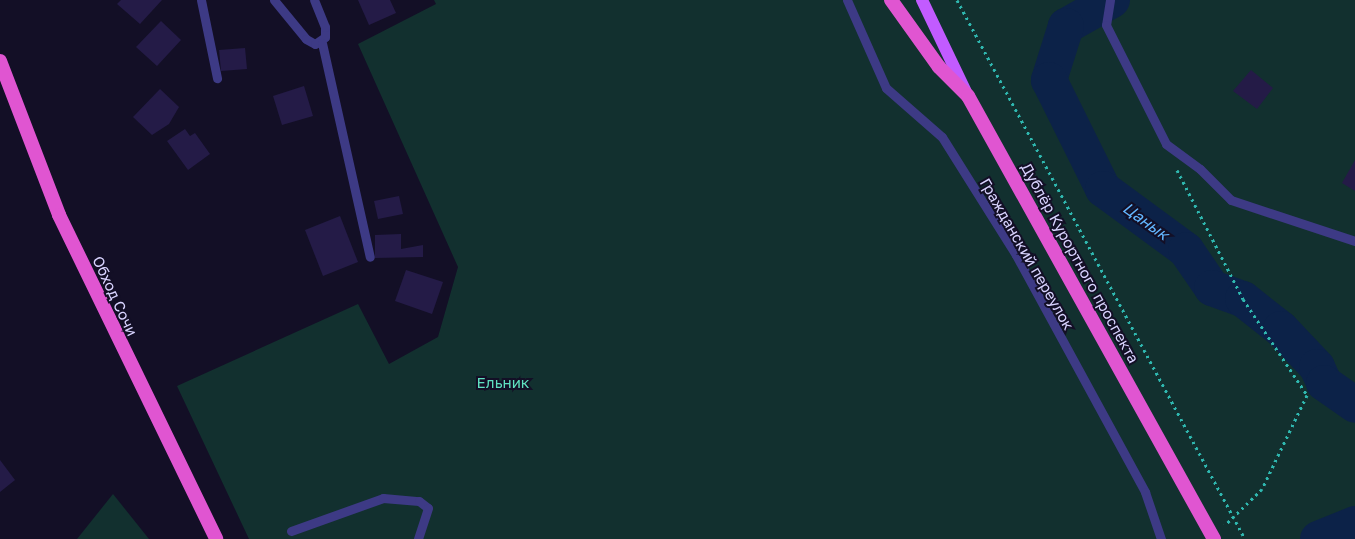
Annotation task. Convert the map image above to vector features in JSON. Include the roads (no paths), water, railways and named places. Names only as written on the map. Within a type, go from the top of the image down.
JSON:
[{"type":"highway","points":[[891,0],[939,67],[968,96]]},
{"type":"highway","name":"Обход Сочи","points":[[0,61],[59,214],[202,514],[216,539]]},
{"type":"highway","name":"Дублёр Курортного проспекта","points":[[968,96],[1215,536]]},
{"type":"main road","name":"Дублёр Курортного проспекта","points":[[922,0],[968,96]]},
{"type":"lane","points":[[201,0],[217,78]]},
{"type":"lane","points":[[274,0],[306,39],[322,43]]},
{"type":"lane","points":[[314,0],[325,27],[322,43],[370,257]]},
{"type":"lane","name":"Гражданский переулок","points":[[847,0],[886,88],[942,136],[1016,255],[1145,492],[1161,539]]},
{"type":"lane","points":[[1110,0],[1106,25],[1166,144],[1200,169],[1231,200],[1355,241]]},
{"type":"lane","points":[[292,531],[383,498],[419,501],[428,508],[418,539]]},
{"type":"waterway","name":"Цанык","points":[[1112,0],[1066,26],[1049,80],[1103,189],[1186,250],[1212,288],[1243,299],[1281,329],[1317,367],[1324,383],[1355,405]]},
{"type":"waterway","name":"Цанык","points":[[1318,539],[1355,524]]},
{"type":"park label","name":"Ельник","points":[[503,383]]}]
